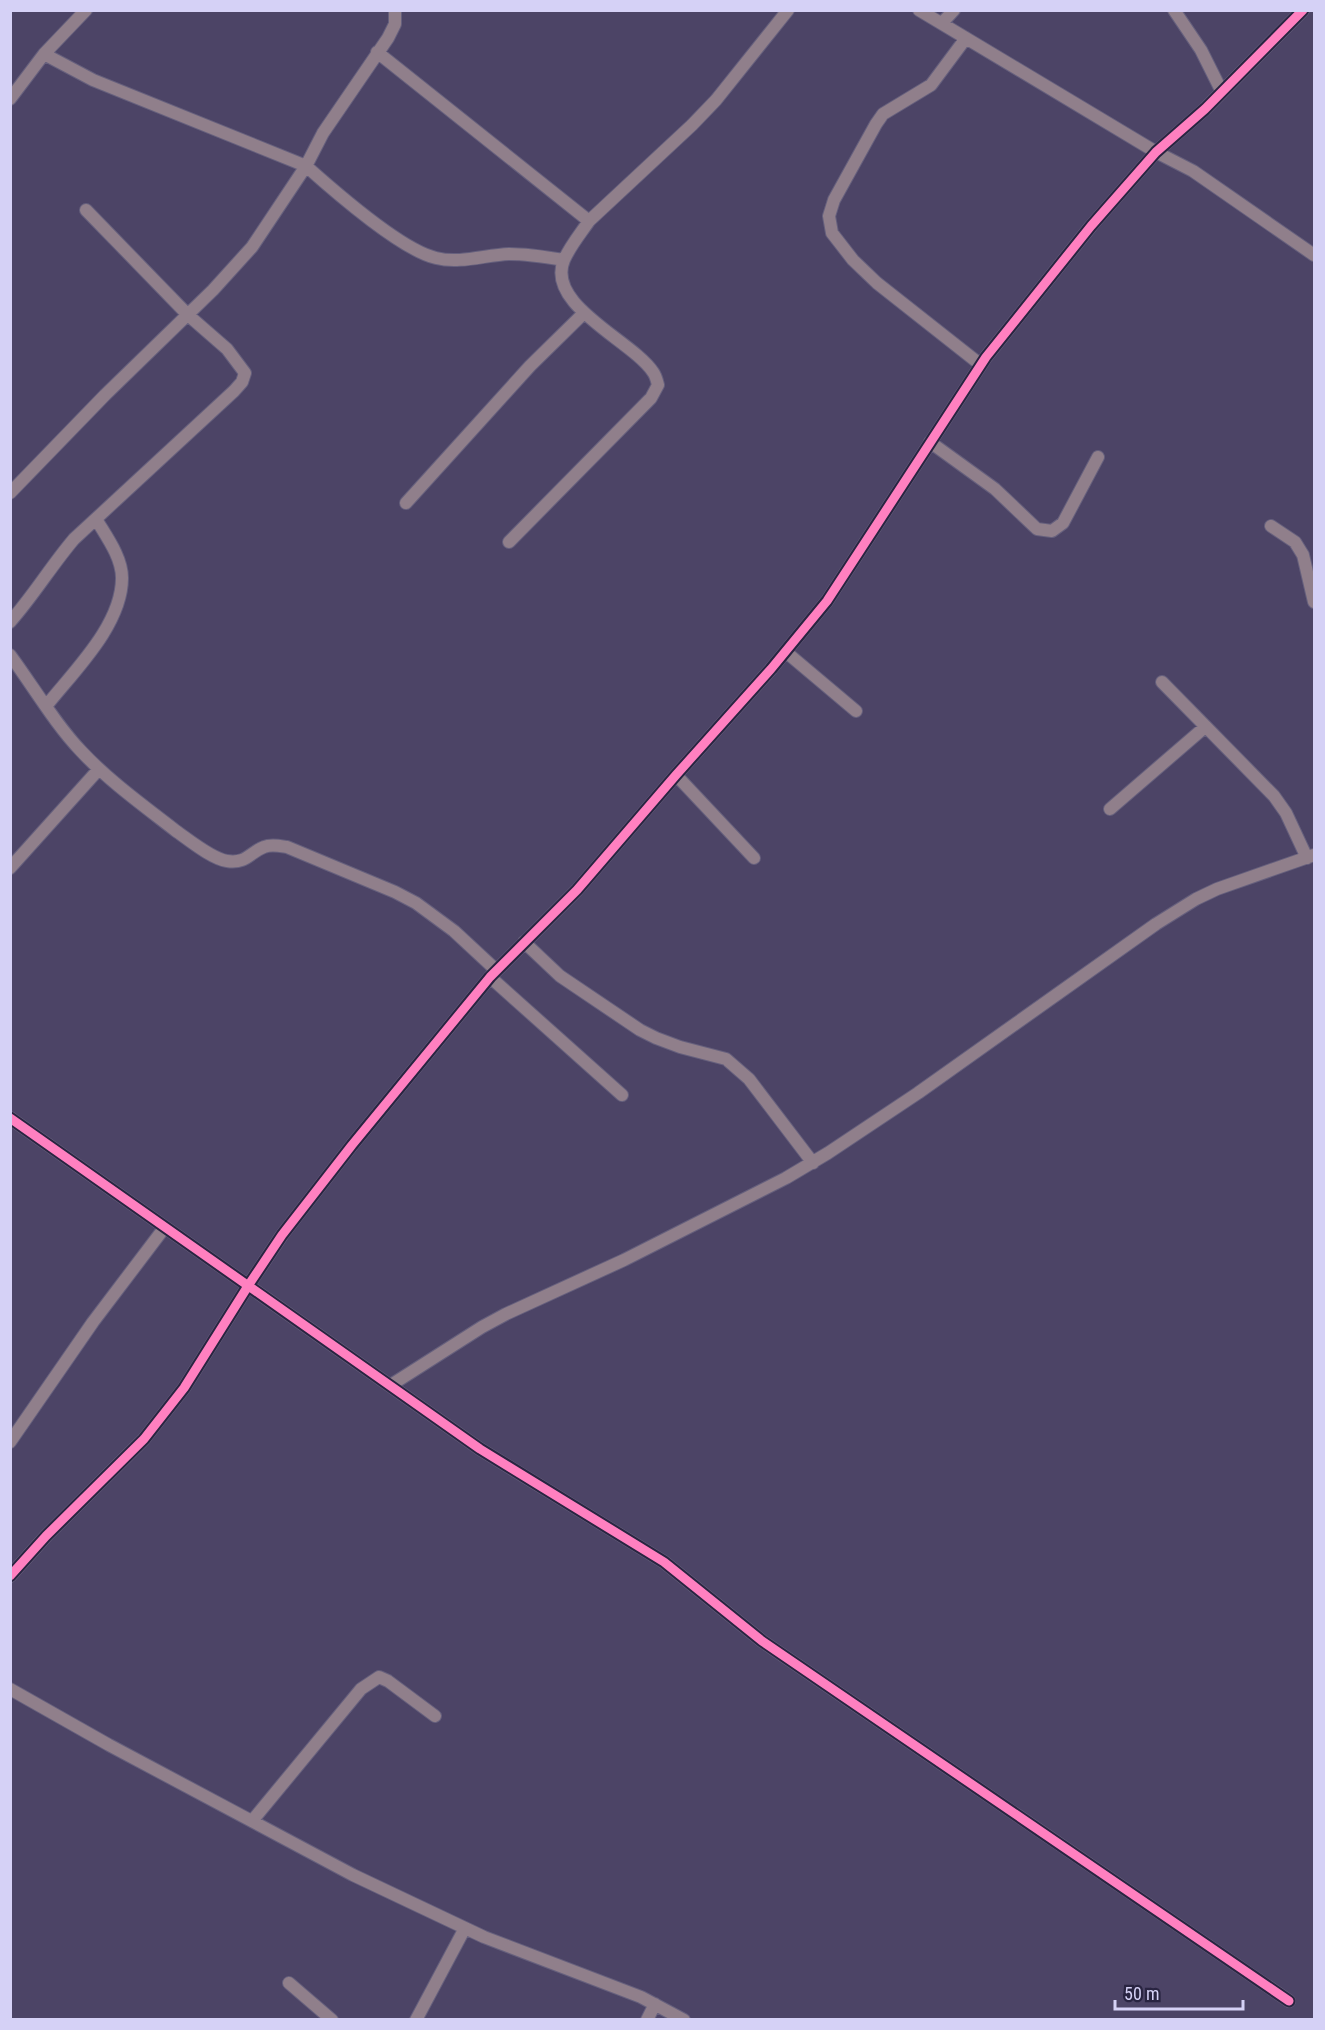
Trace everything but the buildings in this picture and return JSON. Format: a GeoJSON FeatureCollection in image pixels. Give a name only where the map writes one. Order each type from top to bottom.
{"type":"FeatureCollection","features":[{"type":"Feature","properties":{"kind":"street"},"geometry":{"type":"LineString","coordinates":[[10,99],[44,54],[86,10]]}},
{"type":"Feature","properties":{"kind":"street"},"geometry":{"type":"LineString","coordinates":[[10,493],[105,395],[188,315],[252,247],[395,24],[395,10]]}},
{"type":"Feature","properties":{"kind":"street"},"geometry":{"type":"LineString","coordinates":[[509,542],[651,398],[658,385],[654,373],[645,363],[584,313],[569,293],[561,277],[564,260],[589,221],[716,100],[788,10]]}},
{"type":"Feature","properties":{"kind":"street"},"geometry":{"type":"LineString","coordinates":[[919,10],[1156,152],[1192,171],[1314,255]]}},
{"type":"Feature","properties":{"kind":"street"},"geometry":{"type":"LineString","coordinates":[[942,23],[954,10]]}},
{"type":"Feature","properties":{"kind":"street"},"geometry":{"type":"LineString","coordinates":[[1174,10],[1201,50],[1222,92]]}},
{"type":"Feature","properties":{"kind":"street"},"geometry":{"type":"LineString","coordinates":[[10,1576],[46,1536],[144,1439],[184,1388],[282,1235],[493,974],[577,890],[786,652],[827,601],[981,365],[1091,226],[1156,152],[1222,92],[1298,12]]}},
{"type":"Feature","properties":{"kind":"street"},"geometry":{"type":"LineString","coordinates":[[966,38],[931,84],[883,114],[834,200],[829,216],[832,233],[853,260],[895,299],[981,365]]}},
{"type":"Feature","properties":{"kind":"street"},"geometry":{"type":"LineString","coordinates":[[377,52],[589,221]]}},
{"type":"Feature","properties":{"kind":"street"},"geometry":{"type":"LineString","coordinates":[[44,54],[93,80],[306,166],[334,191],[391,234],[414,249],[436,258],[458,260],[509,254],[564,260]]}},
{"type":"Feature","properties":{"kind":"street"},"geometry":{"type":"LineString","coordinates":[[10,622],[31,599],[57,558],[74,539],[242,382],[245,373],[240,363],[227,349],[188,315],[86,210]]}},
{"type":"Feature","properties":{"kind":"street"},"geometry":{"type":"LineString","coordinates":[[406,503],[530,366],[584,313]]}},
{"type":"Feature","properties":{"kind":"street"},"geometry":{"type":"LineString","coordinates":[[930,442],[995,489],[1037,530],[1052,531],[1063,523],[1098,457]]}},
{"type":"Feature","properties":{"kind":"street"},"geometry":{"type":"LineString","coordinates":[[47,705],[97,642],[116,608],[122,578],[119,562],[96,519]]}},
{"type":"Feature","properties":{"kind":"street"},"geometry":{"type":"LineString","coordinates":[[1271,526],[1295,542],[1303,555],[1314,602]]}},
{"type":"Feature","properties":{"kind":"street"},"geometry":{"type":"LineString","coordinates":[[786,652],[856,711]]}},
{"type":"Feature","properties":{"kind":"street"},"geometry":{"type":"LineString","coordinates":[[10,655],[64,731],[99,769],[149,811],[191,842],[225,861],[240,861],[254,855],[263,847],[272,845],[287,847],[394,891],[416,903],[454,931],[493,974],[622,1095]]}},
{"type":"Feature","properties":{"kind":"street"},"geometry":{"type":"LineString","coordinates":[[391,1385],[506,1314],[633,1256],[778,1183],[813,1162],[918,1093],[1156,924],[1196,899],[1311,856],[1274,796],[1162,681]]}},
{"type":"Feature","properties":{"kind":"street"},"geometry":{"type":"LineString","coordinates":[[1110,809],[1205,727]]}},
{"type":"Feature","properties":{"kind":"street"},"geometry":{"type":"LineString","coordinates":[[13,860],[99,769]]}},
{"type":"Feature","properties":{"kind":"street"},"geometry":{"type":"LineString","coordinates":[[676,775],[754,858]]}},
{"type":"Feature","properties":{"kind":"street"},"geometry":{"type":"LineString","coordinates":[[524,942],[560,976],[640,1030],[680,1047],[726,1059],[749,1079],[813,1162]]}},
{"type":"Feature","properties":{"kind":"street"},"geometry":{"type":"LineString","coordinates":[[10,1118],[480,1449],[664,1562],[762,1641],[1289,2001]]}},
{"type":"Feature","properties":{"kind":"street"},"geometry":{"type":"LineString","coordinates":[[10,1442],[93,1322],[165,1227]]}},
{"type":"Feature","properties":{"kind":"street"},"geometry":{"type":"LineString","coordinates":[[252,1821],[343,1710],[372,1680],[380,1677],[388,1681],[435,1716]]}},
{"type":"Feature","properties":{"kind":"street"},"geometry":{"type":"LineString","coordinates":[[10,1689],[101,1741],[344,1871],[465,1928],[655,2004],[684,2019]]}},
{"type":"Feature","properties":{"kind":"street"},"geometry":{"type":"LineString","coordinates":[[416,2019],[465,1928]]}},
{"type":"Feature","properties":{"kind":"street"},"geometry":{"type":"LineString","coordinates":[[289,1983],[332,2019]]}},
{"type":"Feature","properties":{"kind":"street"},"geometry":{"type":"LineString","coordinates":[[646,2019],[655,2004]]}},
{"type":"Feature","properties":{"kind":"cycle path"},"geometry":{"type":"LineString","coordinates":[[10,1576],[46,1536],[144,1439],[184,1388],[282,1235],[352,1145],[490,977],[577,890],[771,669],[827,601],[986,357],[1091,226],[1156,152],[1205,109],[1303,10]]}},
{"type":"Feature","properties":{"kind":"cycle path"},"geometry":{"type":"LineString","coordinates":[[10,1118],[480,1449],[664,1562],[762,1641],[1289,2001]]}}]}
